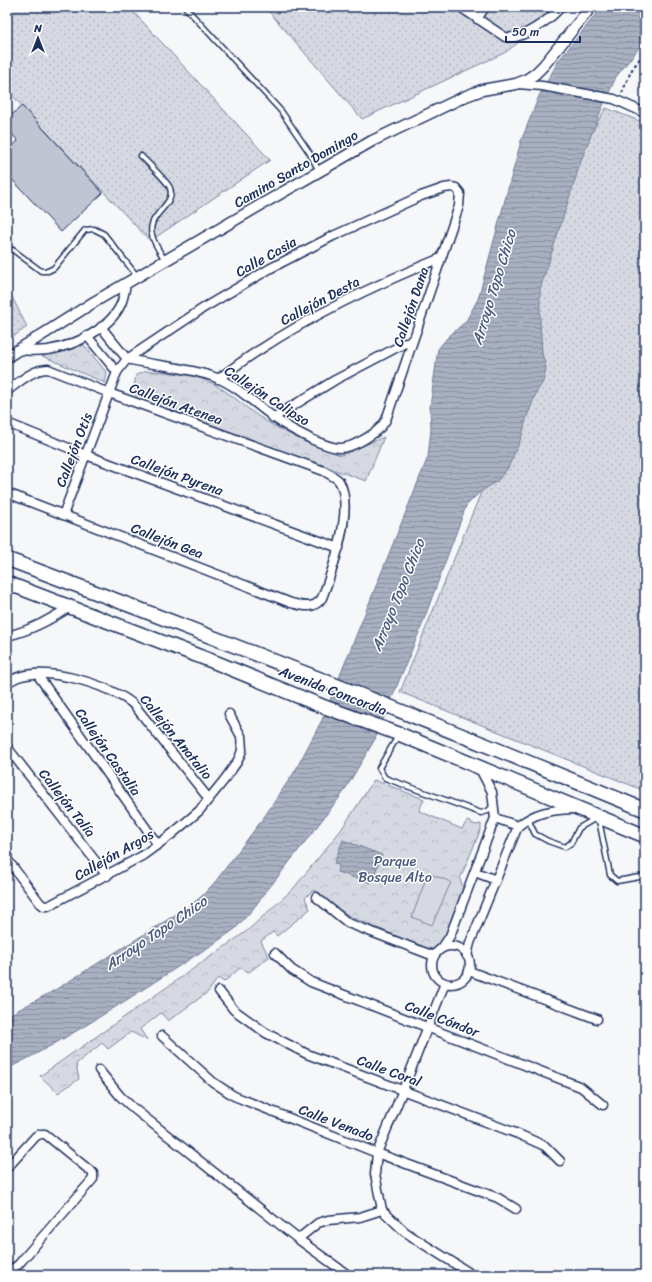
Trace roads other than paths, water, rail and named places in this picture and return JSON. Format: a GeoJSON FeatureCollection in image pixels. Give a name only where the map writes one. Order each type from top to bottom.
{"type":"FeatureCollection","features":[{"type":"Feature","properties":{"kind":"main road","name":"Avenida Concordia"},"geometry":{"type":"LineString","coordinates":[[7,559],[150,612],[332,685],[406,712],[645,810]]}},
{"type":"Feature","properties":{"kind":"main road","name":"Avenida Concordia"},"geometry":{"type":"LineString","coordinates":[[7,583],[210,660],[322,706],[399,734],[645,836]]}},
{"type":"Feature","properties":{"kind":"street"},"geometry":{"type":"LineString","coordinates":[[460,7],[505,37],[515,38],[538,27],[548,20],[560,7]]}},
{"type":"Feature","properties":{"kind":"street"},"geometry":{"type":"LineString","coordinates":[[477,19],[485,7]]}},
{"type":"Feature","properties":{"kind":"street","name":"Camino Santo Domingo"},"geometry":{"type":"LineString","coordinates":[[7,356],[137,276],[372,141],[466,96],[482,90],[516,84],[535,74],[591,7]]}},
{"type":"Feature","properties":{"kind":"street"},"geometry":{"type":"LineString","coordinates":[[516,84],[542,86],[616,100],[645,113]]}},
{"type":"Feature","properties":{"kind":"street","name":"Calle Casia"},"geometry":{"type":"LineString","coordinates":[[109,393],[117,372],[127,359],[205,307],[271,268],[333,236],[421,196],[451,187],[456,188],[460,193]]}},
{"type":"Feature","properties":{"kind":"street","name":"Callejón Dana"},"geometry":{"type":"LineString","coordinates":[[381,428],[390,410],[459,206],[460,193]]}},
{"type":"Feature","properties":{"kind":"street","name":"Callejón Desta"},"geometry":{"type":"LineString","coordinates":[[218,379],[261,349],[305,322],[381,283],[441,258]]}},
{"type":"Feature","properties":{"kind":"street"},"geometry":{"type":"LineString","coordinates":[[17,350],[49,350],[70,344],[88,336],[111,318],[121,304],[126,283]]}},
{"type":"Feature","properties":{"kind":"street"},"geometry":{"type":"LineString","coordinates":[[101,327],[127,359]]}},
{"type":"Feature","properties":{"kind":"street"},"geometry":{"type":"LineString","coordinates":[[88,336],[117,372]]}},
{"type":"Feature","properties":{"kind":"street"},"geometry":{"type":"LineString","coordinates":[[273,418],[336,380],[413,339]]}},
{"type":"Feature","properties":{"kind":"street","name":"Callejón Calipso"},"geometry":{"type":"LineString","coordinates":[[127,359],[190,370],[218,379],[242,394],[273,418],[292,429],[316,441],[340,448],[358,443],[381,428]]}},
{"type":"Feature","properties":{"kind":"street","name":"Callejón Atenea"},"geometry":{"type":"LineString","coordinates":[[7,391],[35,372],[42,369],[48,369],[109,393],[324,471],[339,481],[344,499],[343,528],[339,548]]}},
{"type":"Feature","properties":{"kind":"street","name":"Callejón Otis"},"geometry":{"type":"LineString","coordinates":[[63,515],[109,393]]}},
{"type":"Feature","properties":{"kind":"street","name":"Callejón Pyrena"},"geometry":{"type":"LineString","coordinates":[[7,424],[86,455],[339,548]]}},
{"type":"Feature","properties":{"kind":"street","name":"Callejón Gea"},"geometry":{"type":"LineString","coordinates":[[7,493],[302,606],[312,606],[318,604],[324,593],[339,548]]}},
{"type":"Feature","properties":{"kind":"street"},"geometry":{"type":"LineString","coordinates":[[7,636],[28,631],[70,607]]}},
{"type":"Feature","properties":{"kind":"street","name":"Callejón Anatalio"},"geometry":{"type":"LineString","coordinates":[[7,684],[17,677],[37,674],[60,675],[97,685],[126,697],[135,706],[209,799]]}},
{"type":"Feature","properties":{"kind":"street","name":"Callejón Castalia"},"geometry":{"type":"LineString","coordinates":[[37,674],[158,845]]}},
{"type":"Feature","properties":{"kind":"street","name":"Callejón Argos"},"geometry":{"type":"LineString","coordinates":[[7,859],[40,903],[44,906],[52,905],[142,856],[184,824],[209,799],[237,762],[242,750],[241,736],[229,714]]}},
{"type":"Feature","properties":{"kind":"street","name":"Callejón Talía"},"geometry":{"type":"LineString","coordinates":[[7,747],[107,876]]}},
{"type":"Feature","properties":{"kind":"street"},"geometry":{"type":"LineString","coordinates":[[442,948],[454,946],[459,948],[467,956],[469,961],[468,971],[465,977],[459,981],[445,983],[439,979],[432,969],[432,962],[434,956],[442,948],[450,936],[495,818],[492,792],[480,767]]}},
{"type":"Feature","properties":{"kind":"street"},"geometry":{"type":"LineString","coordinates":[[467,956],[470,943],[518,826],[528,819],[550,810],[579,808]]}},
{"type":"Feature","properties":{"kind":"street"},"geometry":{"type":"LineString","coordinates":[[495,818],[518,826]]}},
{"type":"Feature","properties":{"kind":"street"},"geometry":{"type":"LineString","coordinates":[[475,872],[496,880]]}},
{"type":"Feature","properties":{"kind":"street"},"geometry":{"type":"LineString","coordinates":[[316,897],[348,923],[434,956]]}},
{"type":"Feature","properties":{"kind":"street","name":"Calle Cóndor"},"geometry":{"type":"LineString","coordinates":[[275,953],[292,970],[311,982],[581,1087],[603,1105]]}},
{"type":"Feature","properties":{"kind":"street"},"geometry":{"type":"LineString","coordinates":[[468,971],[597,1019]]}},
{"type":"Feature","properties":{"kind":"street"},"geometry":{"type":"LineString","coordinates":[[445,983],[377,1153],[375,1174],[382,1210],[404,1231],[468,1272]]}},
{"type":"Feature","properties":{"kind":"street","name":"Calle Coral"},"geometry":{"type":"LineString","coordinates":[[220,991],[234,1010],[266,1033],[307,1054],[518,1134],[545,1146],[560,1161]]}},
{"type":"Feature","properties":{"kind":"street","name":"Calle Venado"},"geometry":{"type":"LineString","coordinates":[[162,1036],[213,1082],[234,1096],[377,1153],[498,1198],[516,1209]]}},
{"type":"Feature","properties":{"kind":"street"},"geometry":{"type":"LineString","coordinates":[[99,1070],[120,1096],[133,1108],[298,1239],[348,1275]]}},
{"type":"Feature","properties":{"kind":"street"},"geometry":{"type":"LineString","coordinates":[[7,1168],[36,1136],[45,1134],[93,1173],[94,1176],[18,1265],[7,1272]]}},
{"type":"Feature","properties":{"kind":"street"},"geometry":{"type":"LineString","coordinates":[[298,1239],[318,1223],[328,1220],[360,1217],[382,1210]]}},
{"type":"Feature","properties":{"kind":"lane"},"geometry":{"type":"LineString","coordinates":[[185,7],[281,111],[309,152],[319,171]]}},
{"type":"Feature","properties":{"kind":"lane"},"geometry":{"type":"LineString","coordinates":[[141,156],[170,187],[171,194],[167,204],[151,224],[151,234],[165,260]]}},
{"type":"Feature","properties":{"kind":"lane"},"geometry":{"type":"LineString","coordinates":[[13,250],[41,271],[48,271],[54,268],[84,230],[94,229],[104,234],[137,276]]}},
{"type":"Feature","properties":{"kind":"lane"},"geometry":{"type":"LineString","coordinates":[[399,734],[379,768],[385,778],[481,813],[488,811],[494,804]]}},
{"type":"Feature","properties":{"kind":"lane"},"geometry":{"type":"LineString","coordinates":[[528,819],[535,834],[548,841],[565,847],[571,843],[579,828],[598,816],[610,875],[617,880],[645,876]]}},
{"type":"Feature","properties":{"kind":"water","name":"Arroyo Topo Chico"},"geometry":{"type":"Polygon","coordinates":[[[602,7],[645,7],[645,40],[616,77],[602,108],[582,158],[540,289],[542,353],[546,368],[543,382],[537,391],[526,419],[522,436],[508,468],[497,481],[479,493],[466,506],[420,630],[375,739],[343,793],[252,910],[235,929],[87,1025],[7,1069],[7,1016],[55,990],[191,905],[203,895],[215,882],[262,820],[295,771],[322,720],[428,457],[431,429],[430,407],[438,349],[447,338],[466,321],[478,299],[521,141],[539,96],[559,60],[602,7]]]}},
{"type":"Feature","properties":{"kind":"water"},"geometry":{"type":"Polygon","coordinates":[[[343,840],[382,855],[371,883],[337,872],[339,865],[334,863],[343,840]]]}},
{"type":"Feature","properties":{"kind":"park label","name":"Parque Bosque Alto"},"geometry":{"type":"Point","coordinates":[395,870]}}]}
